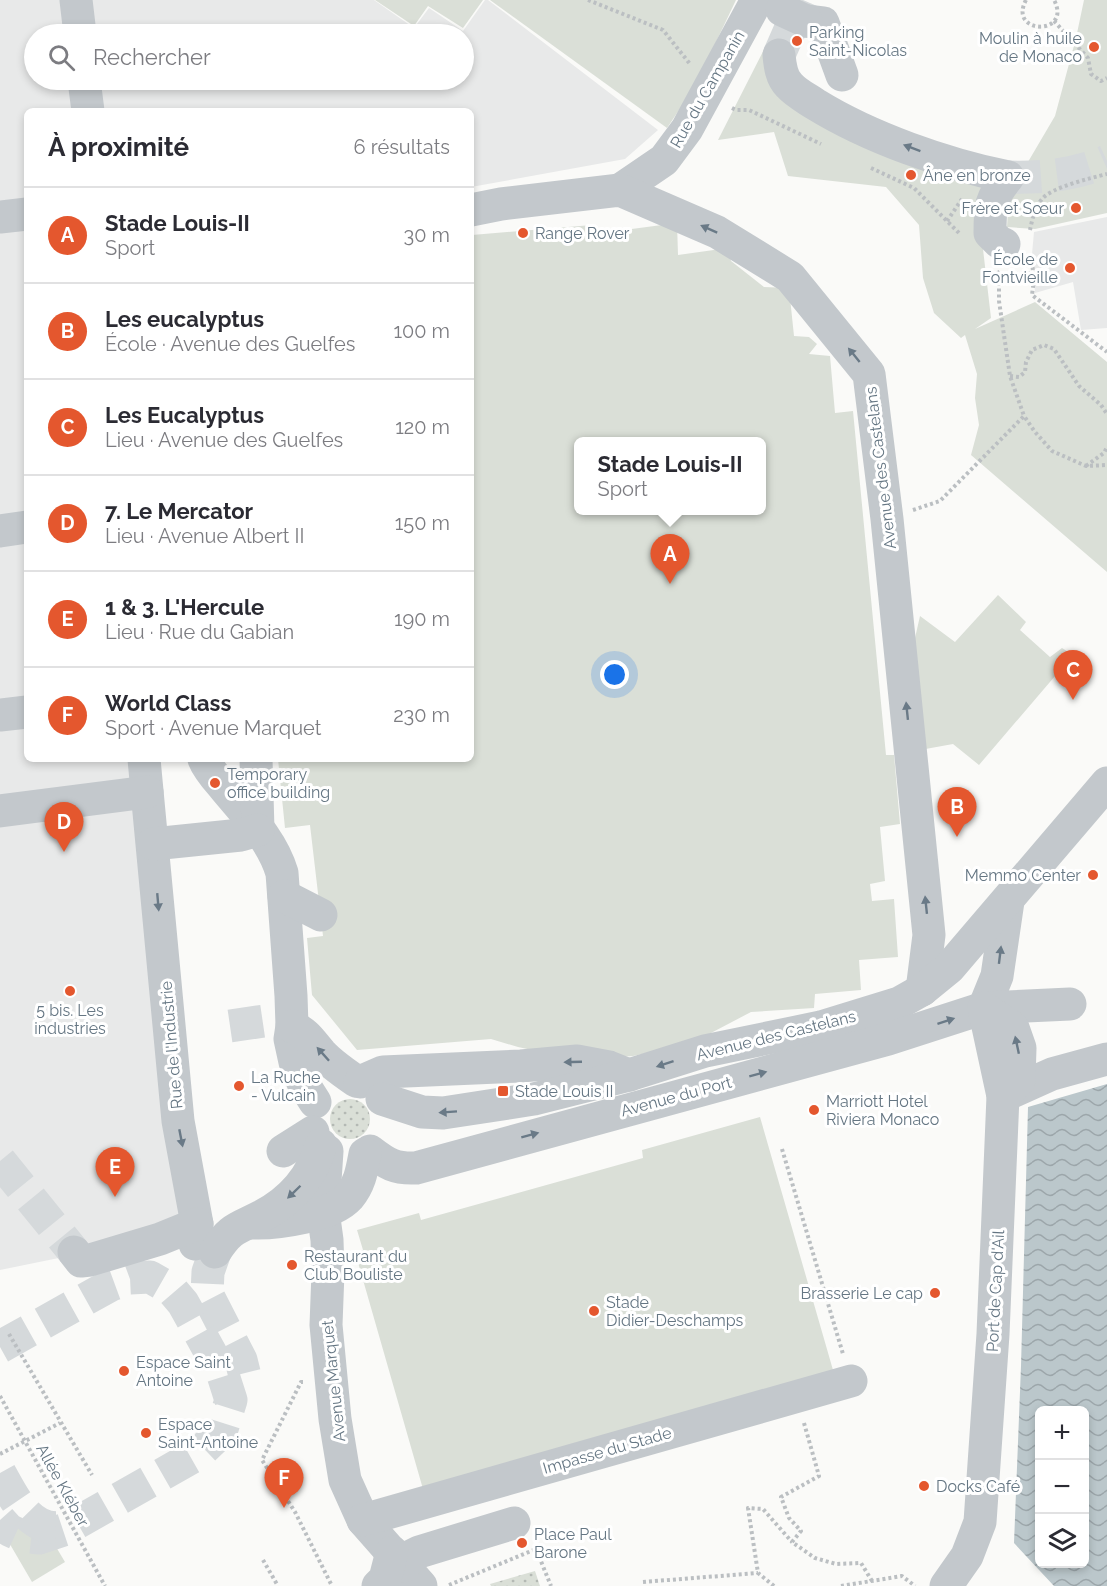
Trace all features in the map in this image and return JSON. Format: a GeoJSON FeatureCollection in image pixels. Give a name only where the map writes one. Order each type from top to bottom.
{"type":"FeatureCollection","features":[{"type":"Feature","properties":{"kind":"street"},"geometry":{"type":"LineString","coordinates":[[76,0],[79,24]]}},
{"type":"Feature","properties":{"kind":"street"},"geometry":{"type":"LineString","coordinates":[[776,8],[823,24],[842,75]]}},
{"type":"Feature","properties":{"kind":"street","name":"Rue du Campanin"},"geometry":{"type":"LineString","coordinates":[[620,190],[664,160],[687,129],[714,82],[776,8]]}},
{"type":"Feature","properties":{"kind":"street"},"geometry":{"type":"LineString","coordinates":[[779,55],[781,71],[787,84],[825,110],[853,124],[940,159],[976,171],[1008,177],[993,198],[990,233],[1009,254]]}},
{"type":"Feature","properties":{"kind":"street"},"geometry":{"type":"LineString","coordinates":[[85,90],[88,108]]}},
{"type":"Feature","properties":{"kind":"street"},"geometry":{"type":"LineString","coordinates":[[474,209],[620,190]]}},
{"type":"Feature","properties":{"kind":"street","name":"Avenue des Castelans"},"geometry":{"type":"LineString","coordinates":[[620,190],[717,232],[790,277],[869,374],[887,519],[929,935],[922,990]]}},
{"type":"Feature","properties":{"kind":"street"},"geometry":{"type":"LineString","coordinates":[[10,231],[24,217]]}},
{"type":"Feature","properties":{"kind":"street"},"geometry":{"type":"LineString","coordinates":[[0,531],[24,527]]}},
{"type":"Feature","properties":{"kind":"street"},"geometry":{"type":"LineString","coordinates":[[0,715],[24,712]]}},
{"type":"Feature","properties":{"kind":"street","name":"Rue de l'Industrie"},"geometry":{"type":"LineString","coordinates":[[144,762],[178,1121],[211,1238]]}},
{"type":"Feature","properties":{"kind":"street"},"geometry":{"type":"LineString","coordinates":[[206,762],[214,776],[277,857],[282,873],[285,1019],[292,1054],[319,1133],[346,1157],[368,1153],[379,1144],[388,1122],[387,1110],[366,1087],[343,1081],[332,1085],[322,1092],[319,1133],[317,1161],[309,1175],[293,1194],[265,1214],[211,1238]]}},
{"type":"Feature","properties":{"kind":"street"},"geometry":{"type":"LineString","coordinates":[[256,762],[258,830]]}},
{"type":"Feature","properties":{"kind":"street","name":"Avenue des Castelans"},"geometry":{"type":"LineString","coordinates":[[285,1019],[308,1035],[321,1053],[337,1068],[366,1087],[422,1112],[443,1113],[534,1099],[629,1075],[705,1051],[821,1027],[899,1003],[922,990],[949,968],[1107,783]]}},
{"type":"Feature","properties":{"kind":"street"},"geometry":{"type":"LineString","coordinates":[[0,812],[147,792]]}},
{"type":"Feature","properties":{"kind":"street"},"geometry":{"type":"LineString","coordinates":[[153,844],[241,835],[258,830]]}},
{"type":"Feature","properties":{"kind":"street"},"geometry":{"type":"LineString","coordinates":[[284,896],[321,915]]}},
{"type":"Feature","properties":{"kind":"street"},"geometry":{"type":"LineString","coordinates":[[1003,1096],[1018,1080],[1020,1048],[1013,1028],[984,1008],[997,976],[1008,899]]}},
{"type":"Feature","properties":{"kind":"street","name":"Avenue du Port"},"geometry":{"type":"LineString","coordinates":[[368,1153],[400,1168],[416,1168],[888,1040],[984,1008],[1070,1004]]}},
{"type":"Feature","properties":{"kind":"street"},"geometry":{"type":"LineString","coordinates":[[1003,1096],[1052,1074],[1107,1059]]}},
{"type":"Feature","properties":{"kind":"street"},"geometry":{"type":"LineString","coordinates":[[366,1087],[383,1072],[521,1066],[577,1061],[609,1067],[629,1075]]}},
{"type":"Feature","properties":{"kind":"street"},"geometry":{"type":"LineString","coordinates":[[1003,1096],[1011,1101],[1022,1101],[1057,1088],[1107,1075]]}},
{"type":"Feature","properties":{"kind":"street","name":"Port de Cap d'Ail"},"geometry":{"type":"LineString","coordinates":[[946,1586],[967,1556],[980,1522],[993,1334],[1003,1096]]}},
{"type":"Feature","properties":{"kind":"street"},"geometry":{"type":"LineString","coordinates":[[283,1151],[319,1133]]}},
{"type":"Feature","properties":{"kind":"street","name":"Avenue Marquet"},"geometry":{"type":"LineString","coordinates":[[319,1133],[327,1240],[326,1325],[335,1419],[345,1480],[363,1520],[406,1568]]}},
{"type":"Feature","properties":{"kind":"street"},"geometry":{"type":"LineString","coordinates":[[74,1252],[81,1261],[90,1260],[160,1239],[211,1238],[271,1224],[295,1221],[342,1204],[349,1197],[361,1176],[368,1153]]}},
{"type":"Feature","properties":{"kind":"street","name":"Impasse du Stade"},"geometry":{"type":"LineString","coordinates":[[363,1520],[850,1381]]}},
{"type":"Feature","properties":{"kind":"street"},"geometry":{"type":"LineString","coordinates":[[378,1586],[385,1579],[406,1568],[411,1556],[419,1552],[514,1523]]}},
{"type":"Feature","properties":{"kind":"path"},"geometry":{"type":"LineString","coordinates":[[588,0],[663,30],[697,70]]}},
{"type":"Feature","properties":{"kind":"path"},"geometry":{"type":"LineString","coordinates":[[1026,0],[1023,6],[1024,17],[1032,26],[1044,27],[1054,21],[1058,11],[1054,0]]}},
{"type":"Feature","properties":{"kind":"path"},"geometry":{"type":"LineString","coordinates":[[1054,21],[1088,58],[1091,74],[1101,81],[1107,78]]}},
{"type":"Feature","properties":{"kind":"path"},"geometry":{"type":"LineString","coordinates":[[728,106],[736,110],[749,110],[831,149]]}},
{"type":"Feature","properties":{"kind":"path"},"geometry":{"type":"LineString","coordinates":[[862,164],[914,188],[967,240]]}},
{"type":"Feature","properties":{"kind":"path"},"geometry":{"type":"LineString","coordinates":[[1107,174],[1075,183],[1052,192],[1042,199],[999,275],[999,301],[1010,376],[1024,416],[1052,451],[1086,466],[1107,465]]}},
{"type":"Feature","properties":{"kind":"path"},"geometry":{"type":"LineString","coordinates":[[947,221],[965,194]]}},
{"type":"Feature","properties":{"kind":"path"},"geometry":{"type":"LineString","coordinates":[[1009,254],[1032,273],[1034,279],[1032,295],[1107,352]]}},
{"type":"Feature","properties":{"kind":"path"},"geometry":{"type":"LineString","coordinates":[[1010,376],[1018,377],[1025,372],[1026,362],[1032,350],[1044,345],[1054,349],[1079,386],[1101,405],[1107,414]]}},
{"type":"Feature","properties":{"kind":"path"},"geometry":{"type":"LineString","coordinates":[[887,519],[940,501],[1024,416]]}},
{"type":"Feature","properties":{"kind":"path"},"geometry":{"type":"LineString","coordinates":[[1086,466],[1104,453],[1107,447]]}},
{"type":"Feature","properties":{"kind":"path"},"geometry":{"type":"LineString","coordinates":[[782,1149],[850,1381]]}},
{"type":"Feature","properties":{"kind":"path"},"geometry":{"type":"LineString","coordinates":[[9,1334],[92,1475]]}},
{"type":"Feature","properties":{"kind":"path"},"geometry":{"type":"LineString","coordinates":[[301,1382],[262,1460],[295,1512],[333,1586]]}},
{"type":"Feature","properties":{"kind":"path","name":"Allée Kléber"},"geometry":{"type":"LineString","coordinates":[[0,1396],[105,1586]]}},
{"type":"Feature","properties":{"kind":"path"},"geometry":{"type":"LineString","coordinates":[[792,1542],[801,1532],[789,1518],[781,1497],[819,1476],[797,1396]]}},
{"type":"Feature","properties":{"kind":"path"},"geometry":{"type":"LineString","coordinates":[[0,1454],[60,1423]]}},
{"type":"Feature","properties":{"kind":"path"},"geometry":{"type":"LineString","coordinates":[[774,1586],[758,1573],[748,1508],[763,1509],[792,1542],[815,1558],[836,1564],[861,1563],[872,1581]]}},
{"type":"Feature","properties":{"kind":"path"},"geometry":{"type":"LineString","coordinates":[[446,1586],[536,1549],[550,1586]]}},
{"type":"Feature","properties":{"kind":"path"},"geometry":{"type":"LineString","coordinates":[[263,1560],[278,1586]]}},
{"type":"Feature","properties":{"kind":"path"},"geometry":{"type":"LineString","coordinates":[[643,1582],[758,1573]]}},
{"type":"Feature","properties":{"kind":"path"},"geometry":{"type":"LineString","coordinates":[[841,1586],[902,1576],[915,1586]]}},
{"type":"Feature","properties":{"kind":"path"},"geometry":{"type":"LineString","coordinates":[[465,1578],[467,1586]]}},
{"type":"Feature","properties":{"kind":"shaded area"},"geometry":{"type":"Polygon","coordinates":[[[0,0],[374,0],[408,24],[24,24],[24,90],[474,90],[474,24],[468,24],[485,0],[488,0],[658,130],[625,159],[474,186],[474,108],[24,108],[24,762],[135,762],[191,1231],[0,1270],[0,0]]]}},
{"type":"Feature","properties":{"kind":"shaded area"},"geometry":{"type":"Polygon","coordinates":[[[375,0],[483,0],[466,24],[457,24],[428,6],[415,24],[411,24],[375,0]]]}},
{"type":"Feature","properties":{"kind":"shaded area"},"geometry":{"type":"Polygon","coordinates":[[[490,0],[736,0],[695,86],[667,128],[490,0]]]}},
{"type":"Feature","properties":{"kind":"shaded area"},"geometry":{"type":"Polygon","coordinates":[[[1084,0],[1107,0],[1107,213],[1035,229],[1007,227],[1011,164],[1025,167],[1055,116],[1084,0]]]}},
{"type":"Feature","properties":{"kind":"shaded area"},"geometry":{"type":"Polygon","coordinates":[[[429,8],[453,24],[417,24],[429,8]]]}},
{"type":"Feature","properties":{"kind":"shaded area"},"geometry":{"type":"Polygon","coordinates":[[[776,26],[787,32],[769,78],[988,188],[978,206],[991,318],[975,329],[1035,302],[1107,362],[1107,572],[971,455],[979,425],[975,398],[977,374],[965,335],[961,338],[934,313],[923,278],[919,225],[886,187],[788,176],[774,132],[718,140],[776,26]]]}},
{"type":"Feature","properties":{"kind":"shaded area","name":"École de Fontvieille"},"geometry":{"type":"Polygon","coordinates":[[[1107,217],[1107,328],[1081,330],[1073,282],[1035,293],[1032,254],[1034,232],[1107,217]]]}},
{"type":"Feature","properties":{"kind":"shaded area"},"geometry":{"type":"Polygon","coordinates":[[[677,223],[678,255],[728,248],[731,261],[764,287],[789,288],[794,336],[809,337],[817,344],[809,354],[830,356],[835,413],[853,411],[886,755],[894,755],[900,824],[880,827],[885,881],[870,884],[872,901],[894,899],[898,957],[859,960],[861,990],[815,994],[814,1008],[751,1012],[690,1044],[633,1056],[607,1058],[555,1055],[491,1039],[357,1050],[312,995],[307,938],[323,936],[310,825],[285,828],[278,762],[474,762],[474,235],[592,225],[594,234],[677,223]]]}},
{"type":"Feature","properties":{"kind":"shaded area"},"geometry":{"type":"Polygon","coordinates":[[[998,595],[1026,622],[1020,630],[1050,657],[1062,648],[1073,655],[979,765],[953,744],[920,750],[910,660],[920,616],[955,642],[998,595]]]}},
{"type":"Feature","properties":{"kind":"shaded area"},"geometry":{"type":"Polygon","coordinates":[[[350,1099],[364,1105],[370,1119],[364,1133],[350,1139],[336,1133],[330,1119],[336,1105],[350,1099]]]}},
{"type":"Feature","properties":{"kind":"shaded area","name":"Stade Didier-Deschamps"},"geometry":{"type":"Polygon","coordinates":[[[760,1117],[833,1370],[425,1496],[355,1252],[363,1250],[357,1230],[419,1213],[421,1220],[643,1158],[642,1150],[760,1117]]]}},
{"type":"Feature","properties":{"kind":"shaded area"},"geometry":{"type":"Polygon","coordinates":[[[37,1515],[65,1562],[32,1582],[4,1534],[37,1515]]]}},
{"type":"Feature","properties":{"kind":"shaded area"},"geometry":{"type":"Polygon","coordinates":[[[535,1571],[540,1586],[491,1586],[490,1584],[535,1571]]]}},
{"type":"Feature","properties":{"kind":"water"},"geometry":{"type":"Polygon","coordinates":[[[1107,1084],[1107,1586],[1054,1586],[1037,1568],[1089,1568],[1089,1406],[1035,1406],[1035,1566],[1014,1543],[1028,1107],[1107,1084]]]}},
{"type":"Feature","properties":{"kind":"tunnel"},"geometry":{"type":"LineString","coordinates":[[779,55],[803,0]]}},
{"type":"Feature","properties":{"kind":"tunnel"},"geometry":{"type":"LineString","coordinates":[[1008,177],[1058,175],[1083,170],[1107,161]]}},
{"type":"Feature","properties":{"kind":"tunnel"},"geometry":{"type":"LineString","coordinates":[[230,1026],[271,1020]]}},
{"type":"Feature","properties":{"kind":"tunnel"},"geometry":{"type":"LineString","coordinates":[[0,1161],[74,1252]]}},
{"type":"Feature","properties":{"kind":"tunnel"},"geometry":{"type":"LineString","coordinates":[[215,1252],[208,1272],[207,1294],[241,1360],[247,1384]]}},
{"type":"Feature","properties":{"kind":"tunnel"},"geometry":{"type":"LineString","coordinates":[[0,1347],[111,1285],[130,1278],[150,1277],[171,1289],[183,1303],[223,1375],[231,1400],[221,1432],[198,1454],[66,1529],[39,1538],[22,1536],[9,1530],[0,1520]]}},
{"type":"Feature","properties":{"kind":"tunnel"},"geometry":{"type":"LineString","coordinates":[[0,1473],[17,1503],[32,1519],[42,1525],[64,1527]]}},
{"type":"Feature","properties":{"kind":"place","name":"Parking Saint-Nicolas"},"geometry":{"type":"Point","coordinates":[797,41]}},
{"type":"Feature","properties":{"kind":"place","name":"Moulin à huile de Monaco"},"geometry":{"type":"Point","coordinates":[1094,47]}},
{"type":"Feature","properties":{"kind":"place","name":"Âne en bronze"},"geometry":{"type":"Point","coordinates":[911,175]}},
{"type":"Feature","properties":{"kind":"place","name":"Frère et Sœur"},"geometry":{"type":"Point","coordinates":[1076,208]}},
{"type":"Feature","properties":{"kind":"place","name":"Range Rover"},"geometry":{"type":"Point","coordinates":[523,233]}},
{"type":"Feature","properties":{"kind":"place","name":"École de Fontvieille"},"geometry":{"type":"Point","coordinates":[1070,268]}},
{"type":"Feature","properties":{"kind":"place","name":"Stade Louis-II"},"geometry":{"type":"Point","coordinates":[670,584]}},
{"type":"Feature","properties":{"kind":"place","name":"Les Eucalyptus"},"geometry":{"type":"Point","coordinates":[1073,700]}},
{"type":"Feature","properties":{"kind":"place","name":"Temporary office building"},"geometry":{"type":"Point","coordinates":[215,783]}},
{"type":"Feature","properties":{"kind":"place","name":"Les eucalyptus"},"geometry":{"type":"Point","coordinates":[957,837]}},
{"type":"Feature","properties":{"kind":"place","name":"7. Le Mercator"},"geometry":{"type":"Point","coordinates":[64,852]}},
{"type":"Feature","properties":{"kind":"place","name":"Memmo Center"},"geometry":{"type":"Point","coordinates":[1093,875]}},
{"type":"Feature","properties":{"kind":"place","name":"5 bis. Les industries"},"geometry":{"type":"Point","coordinates":[70,991]}},
{"type":"Feature","properties":{"kind":"place","name":"La Ruche - Vulcain"},"geometry":{"type":"Point","coordinates":[239,1086]}},
{"type":"Feature","properties":{"kind":"place","name":"Stade Louis II"},"geometry":{"type":"Point","coordinates":[503,1091]}},
{"type":"Feature","properties":{"kind":"place","name":"Marriott Hotel Riviera Monaco"},"geometry":{"type":"Point","coordinates":[814,1110]}},
{"type":"Feature","properties":{"kind":"place","name":"1 & 3. L'Hercule"},"geometry":{"type":"Point","coordinates":[115,1197]}},
{"type":"Feature","properties":{"kind":"place","name":"Restaurant du Club Bouliste"},"geometry":{"type":"Point","coordinates":[292,1265]}},
{"type":"Feature","properties":{"kind":"place","name":"Brasserie Le cap"},"geometry":{"type":"Point","coordinates":[935,1293]}},
{"type":"Feature","properties":{"kind":"place","name":"Stade Didier-Deschamps"},"geometry":{"type":"Point","coordinates":[594,1311]}},
{"type":"Feature","properties":{"kind":"place","name":"Espace Saint Antoine"},"geometry":{"type":"Point","coordinates":[124,1371]}},
{"type":"Feature","properties":{"kind":"place","name":"Espace Saint-Antoine"},"geometry":{"type":"Point","coordinates":[146,1433]}},
{"type":"Feature","properties":{"kind":"place","name":"Docks Café"},"geometry":{"type":"Point","coordinates":[924,1486]}},
{"type":"Feature","properties":{"kind":"place","name":"World Class"},"geometry":{"type":"Point","coordinates":[284,1508]}},
{"type":"Feature","properties":{"kind":"place","name":"Place Paul Barone"},"geometry":{"type":"Point","coordinates":[522,1543]}}]}
